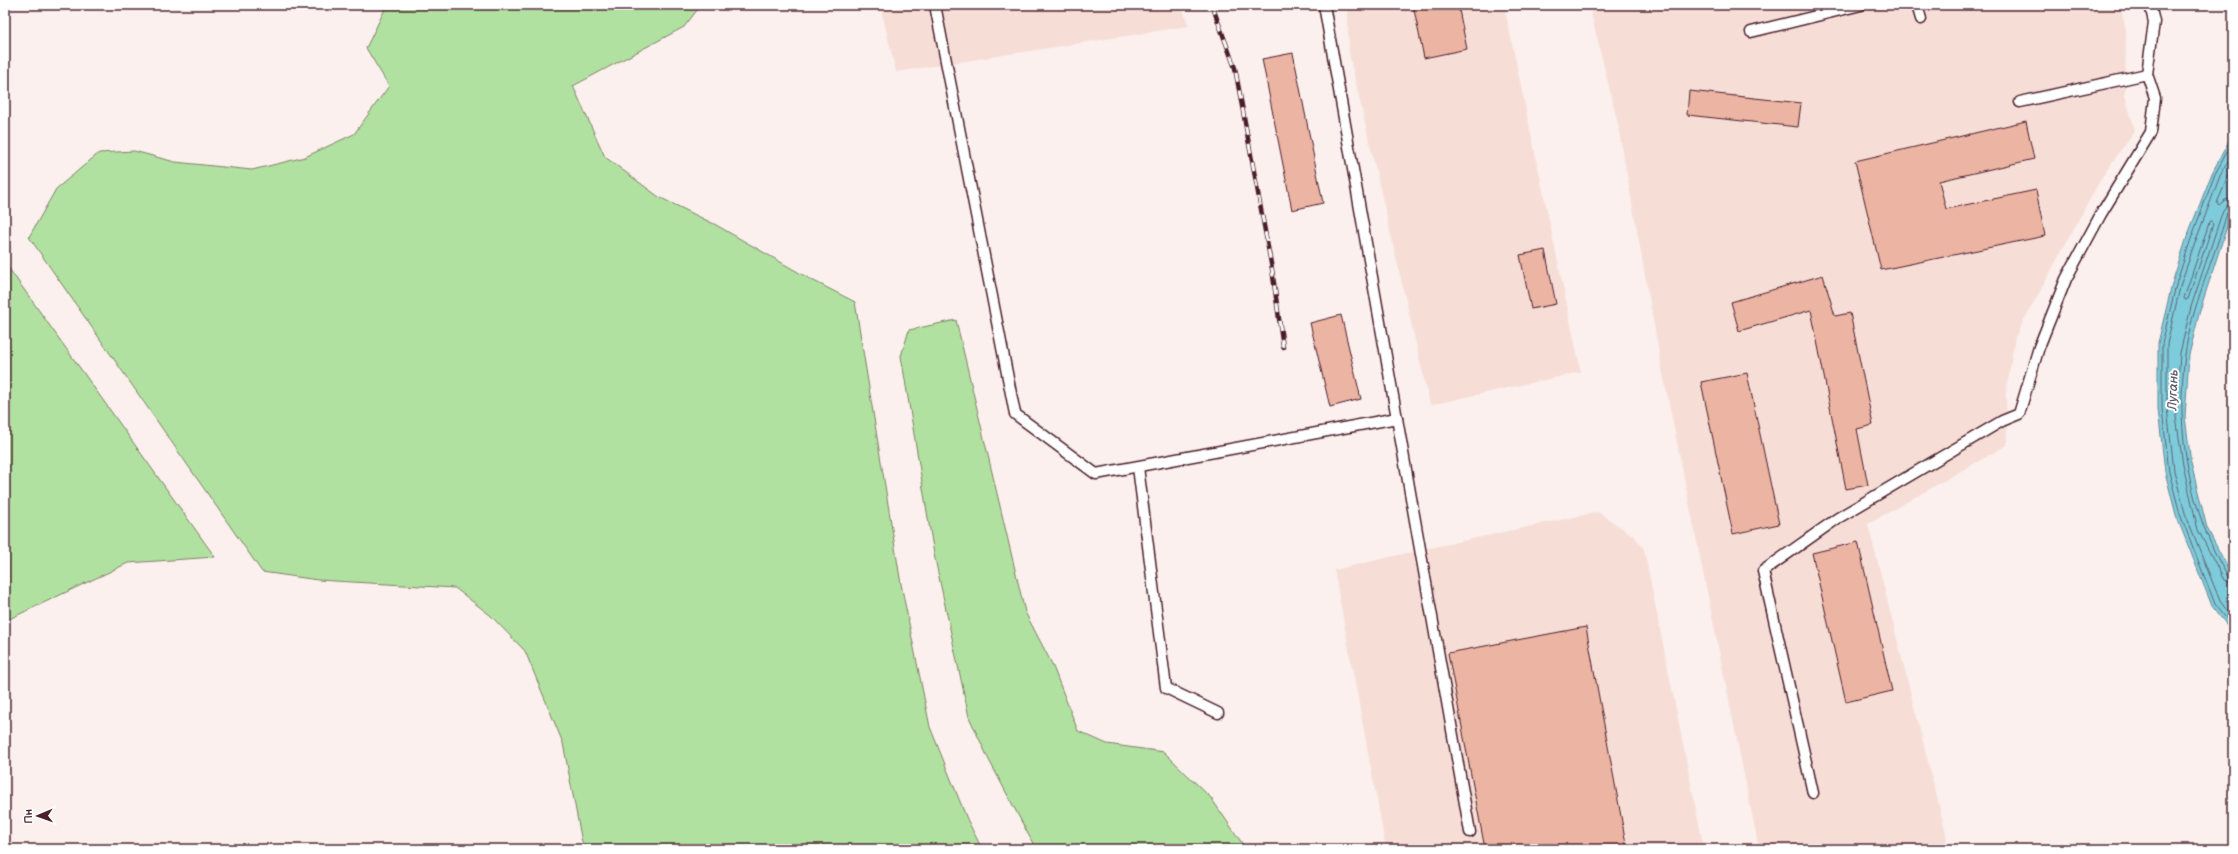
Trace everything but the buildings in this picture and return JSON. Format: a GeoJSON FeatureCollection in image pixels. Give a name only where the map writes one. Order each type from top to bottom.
{"type":"FeatureCollection","features":[{"type":"Feature","properties":{"kind":"lane"},"geometry":{"type":"LineString","coordinates":[[935,5],[1015,414],[1096,474],[1397,418]]}},
{"type":"Feature","properties":{"kind":"lane"},"geometry":{"type":"LineString","coordinates":[[1324,5],[1470,832]]}},
{"type":"Feature","properties":{"kind":"lane"},"geometry":{"type":"LineString","coordinates":[[1751,32],[1861,5]]}},
{"type":"Feature","properties":{"kind":"lane"},"geometry":{"type":"LineString","coordinates":[[1917,5],[1921,19]]}},
{"type":"Feature","properties":{"kind":"lane"},"geometry":{"type":"LineString","coordinates":[[1813,793],[1763,571],[1838,518],[2002,421],[2019,414],[2039,347],[2066,279],[2101,214],[2150,132],[2155,98],[2146,74],[2154,22],[2150,5]]}},
{"type":"Feature","properties":{"kind":"lane"},"geometry":{"type":"LineString","coordinates":[[2020,102],[2146,74]]}},
{"type":"Feature","properties":{"kind":"lane"},"geometry":{"type":"LineString","coordinates":[[1138,467],[1166,688],[1218,713]]}},
{"type":"Feature","properties":{"kind":"shaded area"},"geometry":{"type":"Polygon","coordinates":[[[880,5],[1181,5],[1189,26],[896,72],[880,5]]]}},
{"type":"Feature","properties":{"kind":"shaded area"},"geometry":{"type":"Polygon","coordinates":[[[1347,5],[1504,5],[1581,372],[1430,405],[1349,54],[1347,5]]]}},
{"type":"Feature","properties":{"kind":"shaded area"},"geometry":{"type":"Polygon","coordinates":[[[1589,5],[2120,5],[2126,30],[2125,95],[2135,130],[2102,177],[2015,337],[2006,393],[2007,445],[1868,524],[1946,833],[1947,849],[1759,849],[1661,364],[1617,120],[1589,5]]]}},
{"type":"Feature","properties":{"kind":"shaded area"},"geometry":{"type":"Polygon","coordinates":[[[1598,512],[1634,536],[1644,549],[1704,849],[1386,849],[1334,570],[1598,512]]]}},
{"type":"Feature","properties":{"kind":"green space"},"geometry":{"type":"Polygon","coordinates":[[[387,5],[701,5],[684,27],[573,86],[605,157],[659,197],[716,225],[810,279],[855,302],[901,584],[930,727],[967,819],[982,849],[588,849],[582,842],[563,743],[525,651],[490,615],[455,588],[318,580],[262,572],[29,237],[56,189],[99,153],[134,151],[175,162],[252,170],[305,157],[354,134],[389,86],[366,48],[387,5]]]}},
{"type":"Feature","properties":{"kind":"green space"},"geometry":{"type":"Polygon","coordinates":[[[5,263],[215,557],[128,563],[5,621],[5,263]]]}},
{"type":"Feature","properties":{"kind":"green space"},"geometry":{"type":"Polygon","coordinates":[[[956,320],[1025,612],[1052,664],[1078,731],[1107,744],[1164,752],[1211,798],[1246,849],[1036,849],[989,760],[969,717],[934,554],[901,356],[909,330],[956,320]]]}},
{"type":"Feature","properties":{"kind":"water","name":"Лугань"},"geometry":{"type":"Polygon","coordinates":[[[2233,133],[2233,208],[2200,310],[2189,355],[2185,417],[2191,463],[2207,528],[2233,578],[2233,633],[2212,606],[2176,515],[2165,472],[2158,409],[2158,343],[2173,280],[2187,237],[2212,173],[2233,133]]]}},
{"type":"Feature","properties":{"kind":"railway"},"geometry":{"type":"LineString","coordinates":[[1212,5],[1235,68],[1272,269],[1283,347]]}}]}
